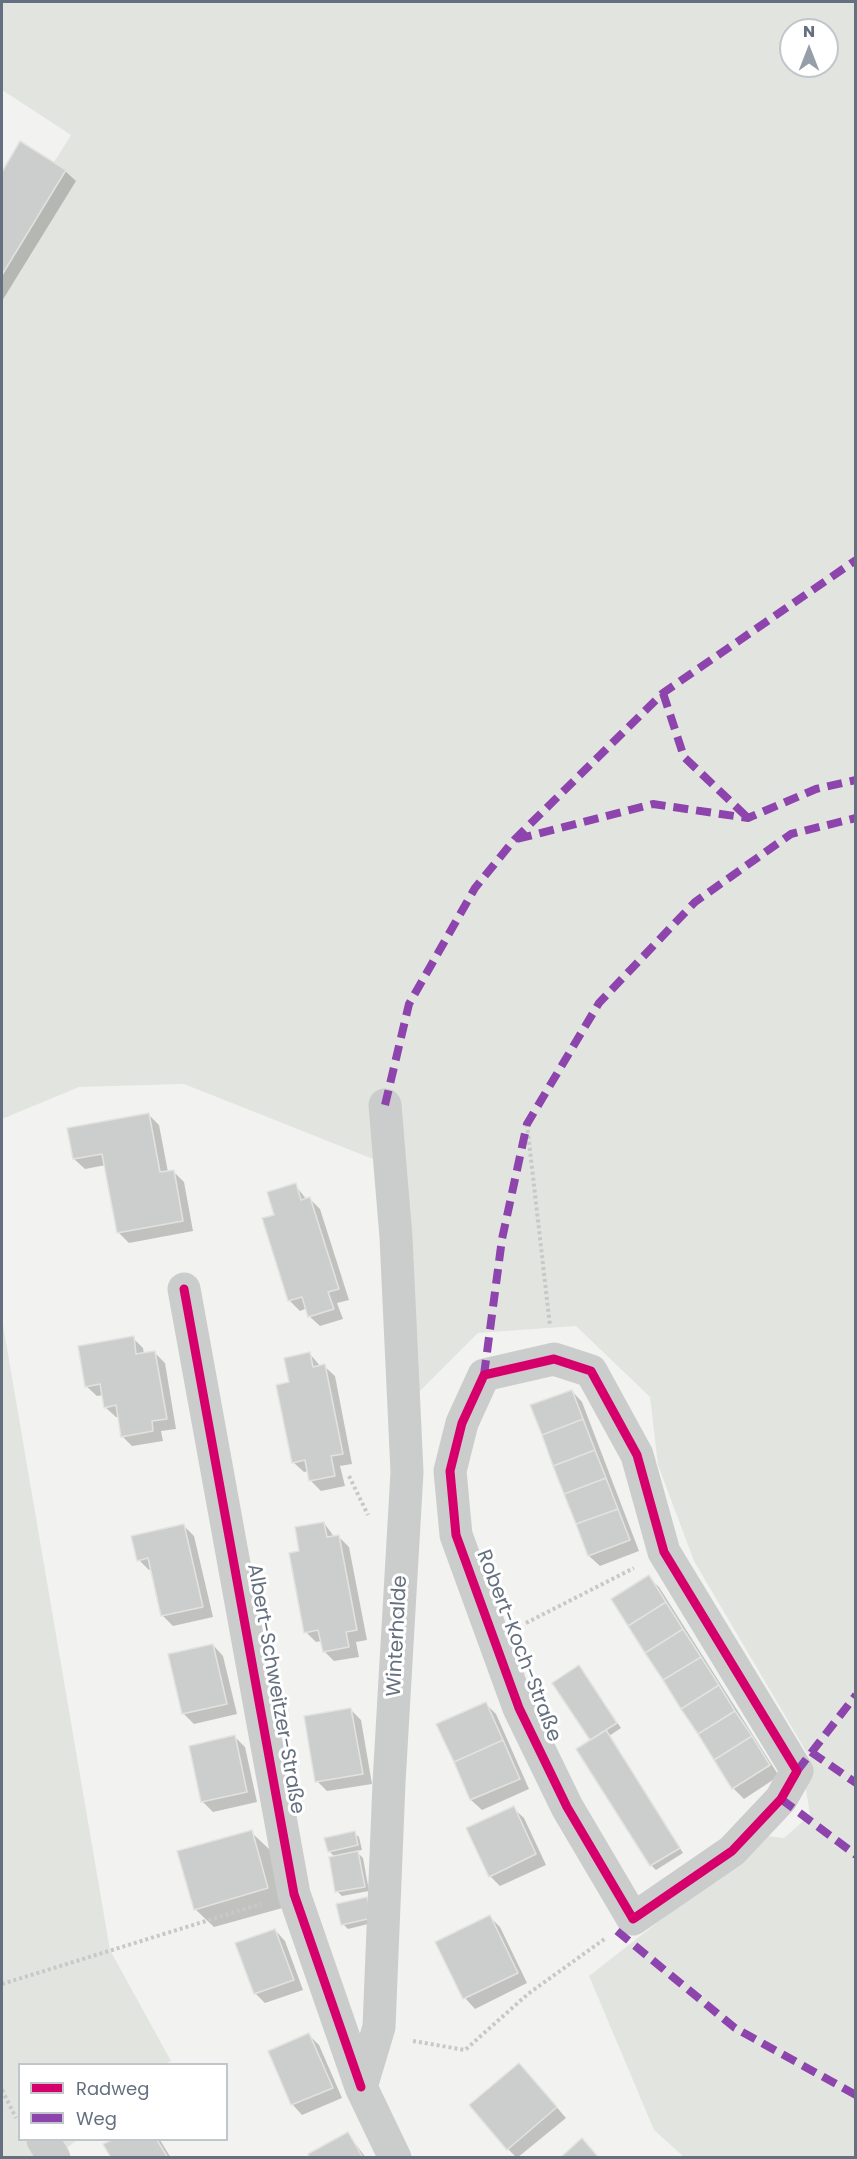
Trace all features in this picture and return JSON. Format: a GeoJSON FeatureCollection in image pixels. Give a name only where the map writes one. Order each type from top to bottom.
{"type":"FeatureCollection","features":[{"type":"Feature","properties":{"kind":"street","name":"Winterhalde"},"geometry":{"type":"LineString","coordinates":[[361,2087],[379,2027],[389,1783],[407,1472],[396,1237],[386,1105]]}},
{"type":"Feature","properties":{"kind":"street","name":"Albert-Schweitzer-Straße"},"geometry":{"type":"LineString","coordinates":[[184,1289],[294,1894],[361,2087]]}},
{"type":"Feature","properties":{"kind":"street"},"geometry":{"type":"LineString","coordinates":[[554,1359],[591,1371],[637,1455],[664,1552],[797,1771],[781,1799],[732,1851],[633,1919]]}},
{"type":"Feature","properties":{"kind":"street","name":"Robert-Koch-Straße"},"geometry":{"type":"LineString","coordinates":[[554,1359],[484,1376],[462,1423],[450,1471],[456,1535],[496,1639],[519,1708],[567,1807],[633,1919]]}},
{"type":"Feature","properties":{"kind":"street"},"geometry":{"type":"LineString","coordinates":[[407,1472],[450,1471]]}},
{"type":"Feature","properties":{"kind":"street"},"geometry":{"type":"LineString","coordinates":[[361,2087],[395,2157]]}},
{"type":"Feature","properties":{"kind":"street"},"geometry":{"type":"LineString","coordinates":[[44,2141],[54,2157]]}},
{"type":"Feature","properties":{"kind":"path"},"geometry":{"type":"LineString","coordinates":[[527,1124],[554,1359]]}},
{"type":"Feature","properties":{"kind":"path"},"geometry":{"type":"LineString","coordinates":[[496,1639],[664,1552]]}},
{"type":"Feature","properties":{"kind":"path"},"geometry":{"type":"LineString","coordinates":[[2,1984],[294,1894]]}},
{"type":"Feature","properties":{"kind":"path"},"geometry":{"type":"LineString","coordinates":[[379,2027],[418,2043],[465,2050],[528,1994],[633,1919]]}},
{"type":"Feature","properties":{"kind":"path"},"geometry":{"type":"LineString","coordinates":[[2,2090],[18,2120]]}},
{"type":"Feature","properties":{"kind":"shaded area"},"geometry":{"type":"Polygon","coordinates":[[[2,2],[855,2],[855,2157],[684,2157],[654,2130],[589,1976],[750,1850],[758,1835],[784,1838],[810,1815],[805,1783],[810,1758],[694,1561],[658,1465],[650,1397],[576,1326],[478,1333],[393,1418],[378,1161],[184,1084],[79,1087],[2,1119],[2,245],[71,135],[2,90],[2,2]]]}},
{"type":"Feature","properties":{"kind":"shaded area"},"geometry":{"type":"Polygon","coordinates":[[[2,1319],[110,1950],[171,2061],[168,2063],[18,2063],[18,2141],[76,2141],[56,2157],[2,2157],[2,1319]]]}},
{"type":"Feature","properties":{"kind":"building"},"geometry":{"type":"Polygon","coordinates":[[[20,141],[66,170],[2,275],[2,172],[20,141]]]}},
{"type":"Feature","properties":{"kind":"building"},"geometry":{"type":"Polygon","coordinates":[[[149,1113],[160,1172],[174,1170],[183,1221],[117,1233],[102,1154],[73,1159],[67,1128],[149,1113]]]}},
{"type":"Feature","properties":{"kind":"building"},"geometry":{"type":"Polygon","coordinates":[[[296,1183],[301,1200],[310,1197],[339,1289],[328,1292],[334,1309],[308,1317],[302,1297],[288,1301],[262,1218],[274,1215],[267,1192],[296,1183]]]}},
{"type":"Feature","properties":{"kind":"building"},"geometry":{"type":"Polygon","coordinates":[[[134,1336],[136,1354],[155,1351],[167,1419],[152,1421],[153,1431],[121,1437],[116,1405],[104,1408],[100,1384],[85,1387],[78,1346],[134,1336]]]}},
{"type":"Feature","properties":{"kind":"building"},"geometry":{"type":"Polygon","coordinates":[[[310,1352],[313,1367],[325,1364],[343,1454],[331,1456],[335,1476],[309,1481],[305,1460],[292,1463],[276,1385],[289,1382],[284,1358],[310,1352]]]}},
{"type":"Feature","properties":{"kind":"building"},"geometry":{"type":"Polygon","coordinates":[[[572,1390],[583,1419],[542,1435],[530,1405],[572,1390]]]}},
{"type":"Feature","properties":{"kind":"building"},"geometry":{"type":"Polygon","coordinates":[[[583,1419],[595,1450],[553,1466],[542,1435],[583,1419]]]}},
{"type":"Feature","properties":{"kind":"building"},"geometry":{"type":"Polygon","coordinates":[[[595,1450],[606,1478],[564,1494],[553,1466],[595,1450]]]}},
{"type":"Feature","properties":{"kind":"building"},"geometry":{"type":"Polygon","coordinates":[[[606,1478],[618,1509],[576,1524],[564,1494],[606,1478]]]}},
{"type":"Feature","properties":{"kind":"building"},"geometry":{"type":"Polygon","coordinates":[[[618,1509],[630,1540],[588,1556],[576,1524],[618,1509]]]}},
{"type":"Feature","properties":{"kind":"building"},"geometry":{"type":"Polygon","coordinates":[[[324,1522],[327,1537],[339,1535],[357,1630],[346,1632],[349,1647],[323,1652],[318,1630],[304,1633],[289,1553],[299,1551],[295,1527],[324,1522]]]}},
{"type":"Feature","properties":{"kind":"building"},"geometry":{"type":"Polygon","coordinates":[[[184,1524],[203,1607],[161,1616],[148,1558],[137,1561],[131,1536],[184,1524]]]}},
{"type":"Feature","properties":{"kind":"building"},"geometry":{"type":"Polygon","coordinates":[[[649,1575],[666,1602],[628,1626],[611,1599],[649,1575]]]}},
{"type":"Feature","properties":{"kind":"building"},"geometry":{"type":"Polygon","coordinates":[[[666,1602],[683,1629],[645,1653],[628,1626],[666,1602]]]}},
{"type":"Feature","properties":{"kind":"building"},"geometry":{"type":"Polygon","coordinates":[[[683,1629],[701,1657],[663,1680],[645,1653],[683,1629]]]}},
{"type":"Feature","properties":{"kind":"building"},"geometry":{"type":"Polygon","coordinates":[[[213,1644],[227,1704],[182,1714],[168,1654],[213,1644]]]}},
{"type":"Feature","properties":{"kind":"building"},"geometry":{"type":"Polygon","coordinates":[[[701,1657],[719,1685],[681,1709],[663,1680],[701,1657]]]}},
{"type":"Feature","properties":{"kind":"building"},"geometry":{"type":"Polygon","coordinates":[[[579,1665],[617,1723],[590,1740],[552,1683],[579,1665]]]}},
{"type":"Feature","properties":{"kind":"building"},"geometry":{"type":"Polygon","coordinates":[[[719,1685],[735,1711],[698,1734],[681,1709],[719,1685]]]}},
{"type":"Feature","properties":{"kind":"building"},"geometry":{"type":"Polygon","coordinates":[[[486,1702],[503,1740],[454,1762],[436,1724],[486,1702]]]}},
{"type":"Feature","properties":{"kind":"building"},"geometry":{"type":"Polygon","coordinates":[[[351,1708],[363,1774],[315,1782],[304,1716],[351,1708]]]}},
{"type":"Feature","properties":{"kind":"building"},"geometry":{"type":"Polygon","coordinates":[[[735,1711],[752,1736],[714,1760],[698,1734],[735,1711]]]}},
{"type":"Feature","properties":{"kind":"building"},"geometry":{"type":"Polygon","coordinates":[[[606,1730],[680,1848],[650,1866],[576,1749],[606,1730]]]}},
{"type":"Feature","properties":{"kind":"building"},"geometry":{"type":"Polygon","coordinates":[[[235,1735],[247,1792],[201,1802],[189,1746],[235,1735]]]}},
{"type":"Feature","properties":{"kind":"building"},"geometry":{"type":"Polygon","coordinates":[[[752,1736],[770,1765],[732,1789],[714,1760],[752,1736]]]}},
{"type":"Feature","properties":{"kind":"building"},"geometry":{"type":"Polygon","coordinates":[[[503,1740],[520,1779],[470,1800],[454,1762],[503,1740]]]}},
{"type":"Feature","properties":{"kind":"building"},"geometry":{"type":"Polygon","coordinates":[[[514,1806],[536,1854],[489,1877],[466,1828],[514,1806]]]}},
{"type":"Feature","properties":{"kind":"building"},"geometry":{"type":"Polygon","coordinates":[[[252,1830],[268,1888],[194,1910],[177,1851],[252,1830]]]}},
{"type":"Feature","properties":{"kind":"building"},"geometry":{"type":"Polygon","coordinates":[[[355,1831],[358,1845],[328,1852],[324,1838],[355,1831]]]}},
{"type":"Feature","properties":{"kind":"building"},"geometry":{"type":"Polygon","coordinates":[[[358,1851],[365,1887],[335,1892],[329,1857],[358,1851]]]}},
{"type":"Feature","properties":{"kind":"building"},"geometry":{"type":"Polygon","coordinates":[[[367,1897],[372,1918],[341,1925],[336,1904],[367,1897]]]}},
{"type":"Feature","properties":{"kind":"building"},"geometry":{"type":"Polygon","coordinates":[[[490,1915],[518,1973],[463,1999],[435,1942],[490,1915]]]}},
{"type":"Feature","properties":{"kind":"building"},"geometry":{"type":"Polygon","coordinates":[[[275,1929],[294,1980],[254,1994],[235,1943],[275,1929]]]}},
{"type":"Feature","properties":{"kind":"building"},"geometry":{"type":"Polygon","coordinates":[[[309,2033],[333,2088],[291,2105],[268,2051],[309,2033]]]}},
{"type":"Feature","properties":{"kind":"building"},"geometry":{"type":"Polygon","coordinates":[[[519,2063],[557,2107],[507,2150],[469,2105],[519,2063]]]}},
{"type":"Feature","properties":{"kind":"building"},"geometry":{"type":"Polygon","coordinates":[[[348,2132],[363,2158],[310,2158],[308,2154],[348,2132]]]}},
{"type":"Feature","properties":{"kind":"building"},"geometry":{"type":"Polygon","coordinates":[[[582,2138],[599,2158],[560,2158],[582,2138]]]}},
{"type":"Feature","properties":{"kind":"building"},"geometry":{"type":"Polygon","coordinates":[[[110,2141],[158,2141],[168,2158],[111,2158],[103,2144],[110,2141]]]}},
{"type":"Feature","properties":{"kind":"marked path"},"geometry":{"type":"LineString","coordinates":[[385,1105],[409,1004],[475,888],[514,840],[663,693],[856,560]]}},
{"type":"Feature","properties":{"kind":"marked path"},"geometry":{"type":"LineString","coordinates":[[663,693],[684,757],[748,818]]}},
{"type":"Feature","properties":{"kind":"marked path"},"geometry":{"type":"LineString","coordinates":[[517,839],[653,804],[748,818],[816,789],[856,780]]}},
{"type":"Feature","properties":{"kind":"marked path"},"geometry":{"type":"LineString","coordinates":[[484,1375],[502,1239],[527,1124],[599,1003],[695,902],[791,834],[856,818]]}},
{"type":"Feature","properties":{"kind":"marked path"},"geometry":{"type":"LineString","coordinates":[[797,1771],[856,1695]]}},
{"type":"Feature","properties":{"kind":"marked path"},"geometry":{"type":"LineString","coordinates":[[811,1752],[856,1783]]}},
{"type":"Feature","properties":{"kind":"marked path"},"geometry":{"type":"LineString","coordinates":[[781,1799],[856,1855]]}},
{"type":"Feature","properties":{"kind":"marked path"},"geometry":{"type":"LineString","coordinates":[[617,1931],[735,2028],[856,2095]]}},
{"type":"Feature","properties":{"kind":"cycle path"},"geometry":{"type":"LineString","coordinates":[[184,1289],[294,1894],[361,2087]]}},
{"type":"Feature","properties":{"kind":"cycle path"},"geometry":{"type":"LineString","coordinates":[[554,1359],[591,1371],[637,1455],[664,1552],[797,1771],[781,1799],[732,1851],[633,1919],[567,1807],[519,1708],[456,1535],[450,1471],[462,1423],[484,1375],[554,1359]]}}]}
